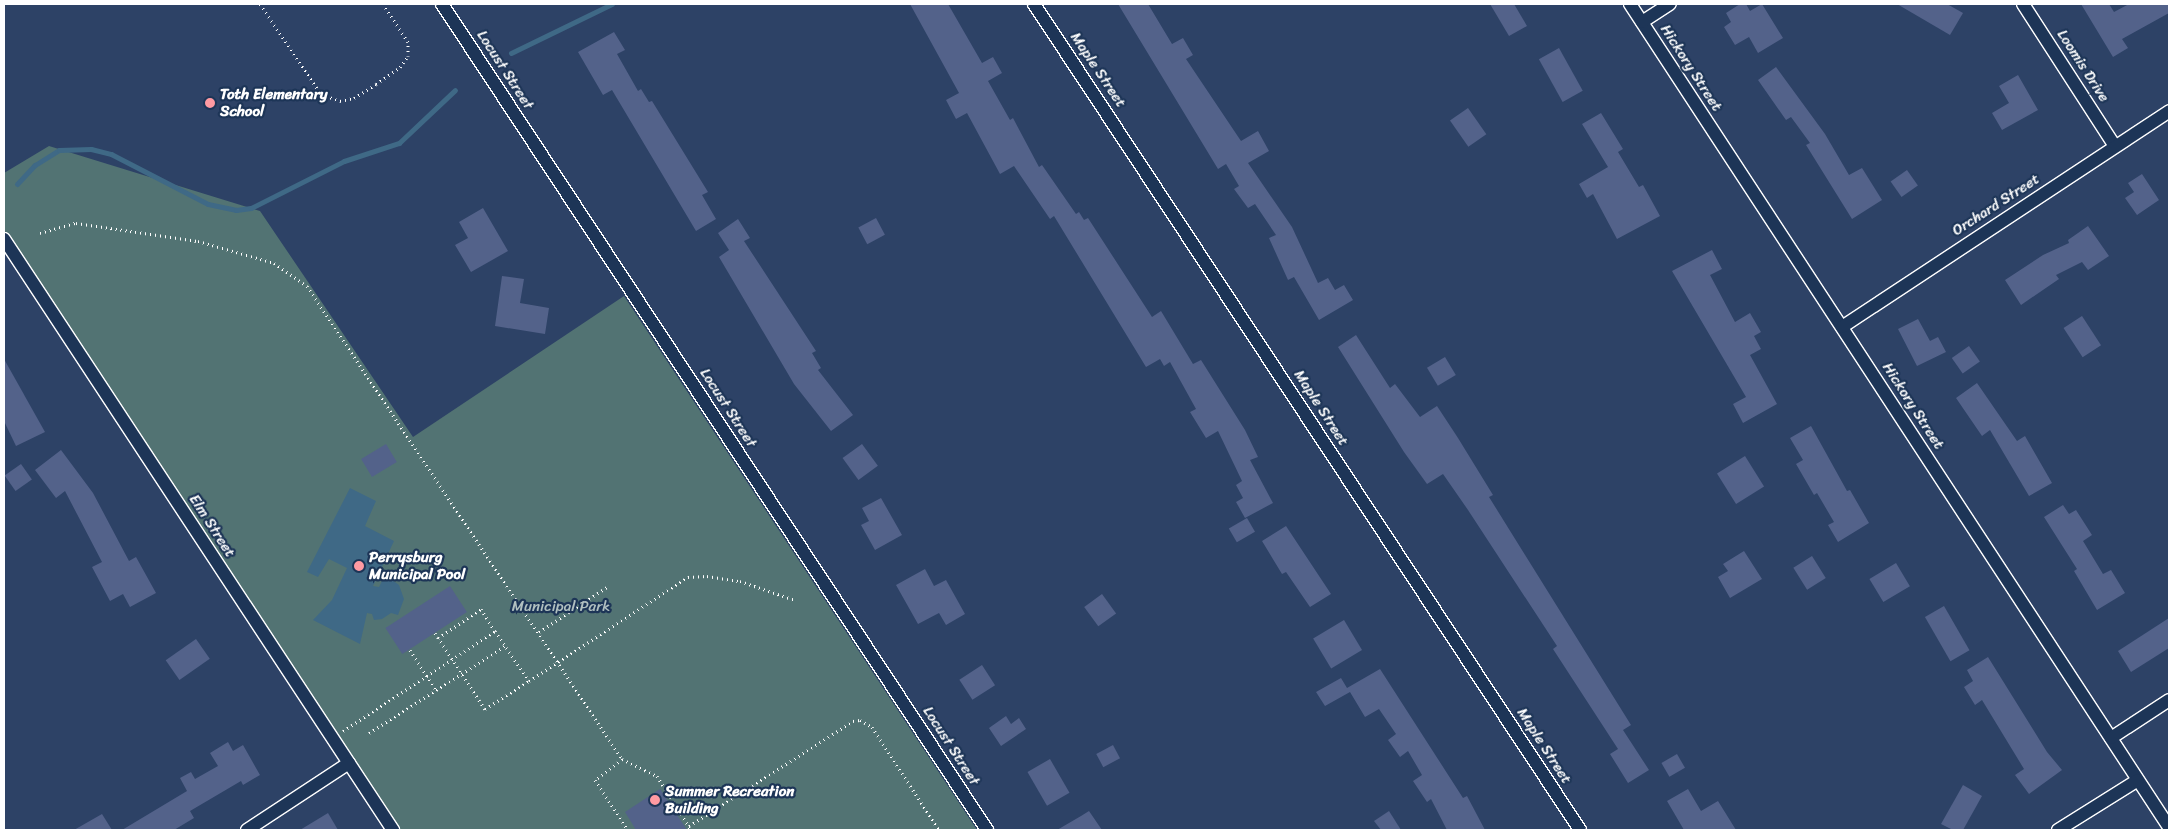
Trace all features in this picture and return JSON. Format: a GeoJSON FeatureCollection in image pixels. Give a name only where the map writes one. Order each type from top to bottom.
{"type":"FeatureCollection","features":[{"type":"Feature","properties":{"kind":"street","name":"Locust Street"},"geometry":{"type":"LineString","coordinates":[[442,4],[987,830]]}},
{"type":"Feature","properties":{"kind":"street","name":"Maple Street"},"geometry":{"type":"LineString","coordinates":[[1034,4],[1580,830]]}},
{"type":"Feature","properties":{"kind":"street","name":"Hickory Street"},"geometry":{"type":"LineString","coordinates":[[1630,4],[2169,827]]}},
{"type":"Feature","properties":{"kind":"street"},"geometry":{"type":"LineString","coordinates":[[1642,22],[1670,4]]}},
{"type":"Feature","properties":{"kind":"street","name":"Loomis Drive"},"geometry":{"type":"LineString","coordinates":[[2023,4],[2115,146]]}},
{"type":"Feature","properties":{"kind":"street","name":"Orchard Street"},"geometry":{"type":"LineString","coordinates":[[1842,327],[2169,111]]}},
{"type":"Feature","properties":{"kind":"street","name":"Elm Street"},"geometry":{"type":"LineString","coordinates":[[4,239],[394,830]]}},
{"type":"Feature","properties":{"kind":"street"},"geometry":{"type":"LineString","coordinates":[[2112,738],[2169,700]]}},
{"type":"Feature","properties":{"kind":"street"},"geometry":{"type":"LineString","coordinates":[[247,830],[349,763]]}},
{"type":"Feature","properties":{"kind":"street"},"geometry":{"type":"LineString","coordinates":[[2058,830],[2138,780]]}},
{"type":"Feature","properties":{"kind":"path"},"geometry":{"type":"LineString","coordinates":[[260,4],[321,94],[340,101],[354,98],[376,84],[400,68],[408,56],[408,42],[383,4]]}},
{"type":"Feature","properties":{"kind":"path"},"geometry":{"type":"LineString","coordinates":[[40,233],[76,223],[131,229],[257,257],[290,272],[307,286],[622,758],[657,776],[691,830]]}},
{"type":"Feature","properties":{"kind":"path"},"geometry":{"type":"LineString","coordinates":[[435,634],[485,709],[688,577],[707,576],[740,581],[795,600]]}},
{"type":"Feature","properties":{"kind":"path"},"geometry":{"type":"LineString","coordinates":[[539,632],[607,587]]}},
{"type":"Feature","properties":{"kind":"path"},"geometry":{"type":"LineString","coordinates":[[438,638],[481,609],[529,681]]}},
{"type":"Feature","properties":{"kind":"path"},"geometry":{"type":"LineString","coordinates":[[341,733],[496,631]]}},
{"type":"Feature","properties":{"kind":"path"},"geometry":{"type":"LineString","coordinates":[[369,733],[505,646]]}},
{"type":"Feature","properties":{"kind":"path"},"geometry":{"type":"LineString","coordinates":[[410,650],[436,690]]}},
{"type":"Feature","properties":{"kind":"path"},"geometry":{"type":"LineString","coordinates":[[688,826],[853,721],[860,720],[872,727],[939,830]]}},
{"type":"Feature","properties":{"kind":"path"},"geometry":{"type":"LineString","coordinates":[[622,758],[595,780],[628,830]]}},
{"type":"Feature","properties":{"kind":"green space","name":"Municipal Park"},"geometry":{"type":"Polygon","coordinates":[[[49,146],[260,211],[413,437],[624,296],[977,830],[400,830],[4,238],[4,173],[49,146]]]}},
{"type":"Feature","properties":{"kind":"water"},"geometry":{"type":"Polygon","coordinates":[[[350,488],[376,501],[365,526],[394,541],[373,586],[379,587],[385,575],[399,585],[404,599],[398,615],[391,613],[382,619],[374,620],[372,614],[367,613],[360,644],[313,620],[332,600],[347,568],[329,559],[318,577],[307,572],[350,488]]]}},
{"type":"Feature","properties":{"kind":"building"},"geometry":{"type":"Polygon","coordinates":[[[910,4],[948,4],[982,63],[993,57],[1002,73],[988,81],[1010,120],[1013,118],[1039,167],[1042,165],[1076,214],[1079,212],[1084,220],[1088,218],[1152,317],[1161,311],[1193,364],[1201,360],[1245,430],[1258,457],[1250,460],[1273,503],[1245,518],[1236,502],[1243,498],[1236,485],[1242,481],[1218,431],[1206,438],[1190,412],[1196,409],[1170,362],[1164,366],[1160,359],[1146,367],[1054,216],[1050,219],[1014,166],[1000,174],[967,113],[956,119],[946,100],[959,93],[910,4]]]}},
{"type":"Feature","properties":{"kind":"building"},"geometry":{"type":"Polygon","coordinates":[[[1118,4],[1148,4],[1172,44],[1183,38],[1193,55],[1186,59],[1241,141],[1258,131],[1269,151],[1248,163],[1292,227],[1318,283],[1328,278],[1335,290],[1344,285],[1353,300],[1319,320],[1294,277],[1288,280],[1269,238],[1276,235],[1255,204],[1248,208],[1234,189],[1239,186],[1226,164],[1218,169],[1118,4]]]}},
{"type":"Feature","properties":{"kind":"building"},"geometry":{"type":"Polygon","coordinates":[[[1490,4],[1514,4],[1527,26],[1509,36],[1490,4]]]}},
{"type":"Feature","properties":{"kind":"building"},"geometry":{"type":"Polygon","coordinates":[[[1740,4],[1746,4],[1750,11],[1762,4],[1783,38],[1758,53],[1749,37],[1735,45],[1724,27],[1731,22],[1726,13],[1740,4]]]}},
{"type":"Feature","properties":{"kind":"building"},"geometry":{"type":"Polygon","coordinates":[[[1897,4],[1947,4],[1963,13],[1950,35],[1897,4]]]}},
{"type":"Feature","properties":{"kind":"building"},"geometry":{"type":"Polygon","coordinates":[[[2081,4],[2109,4],[2114,12],[2129,4],[2169,4],[2169,13],[2122,39],[2128,48],[2113,57],[2081,4]]]}},
{"type":"Feature","properties":{"kind":"building"},"geometry":{"type":"Polygon","coordinates":[[[614,32],[625,50],[617,54],[638,91],[641,89],[649,102],[652,101],[708,192],[702,195],[716,219],[696,231],[612,90],[603,95],[578,52],[614,32]]]}},
{"type":"Feature","properties":{"kind":"building"},"geometry":{"type":"Polygon","coordinates":[[[1559,48],[1583,91],[1563,102],[1539,59],[1559,48]]]}},
{"type":"Feature","properties":{"kind":"building"},"geometry":{"type":"Polygon","coordinates":[[[1776,67],[1825,134],[1849,175],[1862,168],[1882,200],[1852,219],[1806,145],[1810,143],[1791,117],[1786,120],[1758,80],[1776,67]]]}},
{"type":"Feature","properties":{"kind":"building"},"geometry":{"type":"Polygon","coordinates":[[[2018,75],[2038,110],[2002,130],[1992,113],[2009,103],[1999,86],[2018,75]]]}},
{"type":"Feature","properties":{"kind":"building"},"geometry":{"type":"Polygon","coordinates":[[[1468,108],[1486,134],[1468,147],[1450,121],[1468,108]]]}},
{"type":"Feature","properties":{"kind":"building"},"geometry":{"type":"Polygon","coordinates":[[[1601,113],[1623,149],[1618,152],[1639,187],[1643,185],[1660,216],[1617,239],[1593,194],[1587,198],[1579,184],[1608,167],[1582,124],[1601,113]]]}},
{"type":"Feature","properties":{"kind":"building"},"geometry":{"type":"Polygon","coordinates":[[[1907,170],[1918,186],[1902,197],[1891,181],[1907,170]]]}},
{"type":"Feature","properties":{"kind":"building"},"geometry":{"type":"Polygon","coordinates":[[[2142,174],[2159,200],[2137,215],[2125,198],[2134,192],[2128,183],[2142,174]]]}},
{"type":"Feature","properties":{"kind":"building"},"geometry":{"type":"Polygon","coordinates":[[[483,208],[508,251],[471,272],[455,245],[468,238],[459,222],[483,208]]]}},
{"type":"Feature","properties":{"kind":"building"},"geometry":{"type":"Polygon","coordinates":[[[876,218],[885,235],[867,244],[858,227],[876,218]]]}},
{"type":"Feature","properties":{"kind":"building"},"geometry":{"type":"Polygon","coordinates":[[[738,219],[750,238],[744,241],[816,351],[812,353],[821,368],[818,370],[853,415],[831,431],[794,384],[719,257],[729,250],[718,233],[738,219]]]}},
{"type":"Feature","properties":{"kind":"building"},"geometry":{"type":"Polygon","coordinates":[[[2088,226],[2109,256],[2088,270],[2082,262],[2056,275],[2059,279],[2021,305],[2005,280],[2043,255],[2069,243],[2068,240],[2088,226]]]}},
{"type":"Feature","properties":{"kind":"building"},"geometry":{"type":"Polygon","coordinates":[[[1712,250],[1722,269],[1710,275],[1735,322],[1750,313],[1761,332],[1754,336],[1761,349],[1750,355],[1777,404],[1743,423],[1733,404],[1746,397],[1672,271],[1712,250]]]}},
{"type":"Feature","properties":{"kind":"building"},"geometry":{"type":"Polygon","coordinates":[[[502,276],[524,279],[520,303],[549,308],[545,334],[495,326],[502,276]]]}},
{"type":"Feature","properties":{"kind":"building"},"geometry":{"type":"Polygon","coordinates":[[[2082,316],[2101,345],[2083,357],[2064,328],[2082,316]]]}},
{"type":"Feature","properties":{"kind":"building"},"geometry":{"type":"Polygon","coordinates":[[[1918,319],[1930,341],[1938,337],[1946,352],[1917,366],[1898,329],[1918,319]]]}},
{"type":"Feature","properties":{"kind":"building"},"geometry":{"type":"Polygon","coordinates":[[[1356,335],[1390,388],[1395,384],[1420,417],[1437,406],[1493,495],[1489,497],[1631,725],[1623,730],[1649,770],[1628,783],[1610,754],[1618,749],[1553,649],[1557,646],[1468,510],[1443,474],[1427,484],[1404,452],[1338,347],[1356,335]]]}},
{"type":"Feature","properties":{"kind":"building"},"geometry":{"type":"Polygon","coordinates":[[[1969,346],[1980,362],[1963,374],[1952,358],[1969,346]]]}},
{"type":"Feature","properties":{"kind":"building"},"geometry":{"type":"Polygon","coordinates":[[[1445,357],[1456,375],[1438,386],[1427,368],[1445,357]]]}},
{"type":"Feature","properties":{"kind":"building"},"geometry":{"type":"Polygon","coordinates":[[[4,359],[45,432],[16,446],[4,421],[4,359]]]}},
{"type":"Feature","properties":{"kind":"building"},"geometry":{"type":"Polygon","coordinates":[[[1977,383],[2017,441],[2025,436],[2052,483],[2029,496],[1990,430],[1982,436],[1956,398],[1977,383]]]}},
{"type":"Feature","properties":{"kind":"building"},"geometry":{"type":"Polygon","coordinates":[[[1811,426],[1847,491],[1850,490],[1869,523],[1838,542],[1828,525],[1834,522],[1817,493],[1814,495],[1796,464],[1803,460],[1790,438],[1811,426]]]}},
{"type":"Feature","properties":{"kind":"building"},"geometry":{"type":"Polygon","coordinates":[[[386,444],[397,462],[372,477],[361,459],[386,444]]]}},
{"type":"Feature","properties":{"kind":"building"},"geometry":{"type":"Polygon","coordinates":[[[862,444],[878,466],[858,480],[843,458],[862,444]]]}},
{"type":"Feature","properties":{"kind":"building"},"geometry":{"type":"Polygon","coordinates":[[[61,450],[93,493],[129,561],[136,557],[156,593],[130,607],[123,594],[110,601],[92,567],[102,562],[65,491],[56,498],[35,470],[61,450]]]}},
{"type":"Feature","properties":{"kind":"building"},"geometry":{"type":"Polygon","coordinates":[[[1745,456],[1764,487],[1736,504],[1717,473],[1745,456]]]}},
{"type":"Feature","properties":{"kind":"building"},"geometry":{"type":"Polygon","coordinates":[[[21,464],[32,480],[16,491],[5,475],[21,464]]]}},
{"type":"Feature","properties":{"kind":"building"},"geometry":{"type":"Polygon","coordinates":[[[881,498],[902,535],[875,550],[861,525],[869,521],[862,508],[881,498]]]}},
{"type":"Feature","properties":{"kind":"building"},"geometry":{"type":"Polygon","coordinates":[[[2063,505],[2069,514],[2076,510],[2092,535],[2083,541],[2103,574],[2111,570],[2125,593],[2097,610],[2074,571],[2077,569],[2044,517],[2063,505]]]}},
{"type":"Feature","properties":{"kind":"building"},"geometry":{"type":"Polygon","coordinates":[[[1247,518],[1255,532],[1237,542],[1229,528],[1247,518]]]}},
{"type":"Feature","properties":{"kind":"building"},"geometry":{"type":"Polygon","coordinates":[[[1286,526],[1331,594],[1310,607],[1286,572],[1282,574],[1262,541],[1286,526]]]}},
{"type":"Feature","properties":{"kind":"building"},"geometry":{"type":"Polygon","coordinates":[[[1744,551],[1762,579],[1730,598],[1718,577],[1728,571],[1723,564],[1744,551]]]}},
{"type":"Feature","properties":{"kind":"building"},"geometry":{"type":"Polygon","coordinates":[[[1812,556],[1826,578],[1807,590],[1793,568],[1812,556]]]}},
{"type":"Feature","properties":{"kind":"building"},"geometry":{"type":"Polygon","coordinates":[[[1896,563],[1910,586],[1883,602],[1869,579],[1896,563]]]}},
{"type":"Feature","properties":{"kind":"building"},"geometry":{"type":"Polygon","coordinates":[[[925,569],[934,586],[946,580],[965,614],[946,625],[939,613],[918,624],[896,585],[925,569]]]}},
{"type":"Feature","properties":{"kind":"building"},"geometry":{"type":"Polygon","coordinates":[[[450,586],[467,612],[402,654],[385,628],[450,586]]]}},
{"type":"Feature","properties":{"kind":"building"},"geometry":{"type":"Polygon","coordinates":[[[1102,594],[1116,613],[1098,626],[1084,607],[1102,594]]]}},
{"type":"Feature","properties":{"kind":"building"},"geometry":{"type":"Polygon","coordinates":[[[1944,606],[1970,650],[1950,661],[1925,617],[1944,606]]]}},
{"type":"Feature","properties":{"kind":"building"},"geometry":{"type":"Polygon","coordinates":[[[2169,618],[2169,648],[2131,672],[2118,651],[2169,618]]]}},
{"type":"Feature","properties":{"kind":"building"},"geometry":{"type":"Polygon","coordinates":[[[1344,620],[1362,650],[1331,669],[1313,639],[1344,620]]]}},
{"type":"Feature","properties":{"kind":"building"},"geometry":{"type":"Polygon","coordinates":[[[196,639],[210,659],[179,680],[166,660],[196,639]]]}},
{"type":"Feature","properties":{"kind":"building"},"geometry":{"type":"Polygon","coordinates":[[[1988,657],[2047,752],[2062,770],[2029,794],[2015,775],[2024,769],[1982,700],[1975,705],[1964,687],[1973,681],[1967,670],[1988,657]]]}},
{"type":"Feature","properties":{"kind":"building"},"geometry":{"type":"Polygon","coordinates":[[[982,665],[995,685],[972,700],[959,680],[982,665]]]}},
{"type":"Feature","properties":{"kind":"building"},"geometry":{"type":"Polygon","coordinates":[[[1380,669],[1463,798],[1467,796],[1485,830],[1447,830],[1431,799],[1427,802],[1413,781],[1422,775],[1408,751],[1400,757],[1388,740],[1396,734],[1379,709],[1365,717],[1350,692],[1325,706],[1316,692],[1341,678],[1347,688],[1380,669]]]}},
{"type":"Feature","properties":{"kind":"building"},"geometry":{"type":"Polygon","coordinates":[[[1006,716],[1011,724],[1019,718],[1026,729],[1001,746],[989,728],[1006,716]]]}},
{"type":"Feature","properties":{"kind":"building"},"geometry":{"type":"Polygon","coordinates":[[[228,742],[233,751],[243,745],[260,775],[243,785],[241,781],[190,811],[194,818],[174,830],[122,830],[187,791],[180,778],[191,772],[195,779],[218,766],[210,753],[228,742]]]}},
{"type":"Feature","properties":{"kind":"building"},"geometry":{"type":"Polygon","coordinates":[[[1113,745],[1120,758],[1103,767],[1096,754],[1113,745]]]}},
{"type":"Feature","properties":{"kind":"building"},"geometry":{"type":"Polygon","coordinates":[[[1677,754],[1685,768],[1669,777],[1661,763],[1677,754]]]}},
{"type":"Feature","properties":{"kind":"building"},"geometry":{"type":"Polygon","coordinates":[[[1050,759],[1070,793],[1047,806],[1027,772],[1050,759]]]}},
{"type":"Feature","properties":{"kind":"building"},"geometry":{"type":"Polygon","coordinates":[[[1963,785],[1982,796],[1963,830],[1953,830],[1941,824],[1963,785]]]}},
{"type":"Feature","properties":{"kind":"building","name":"Summer Recreation Building"},"geometry":{"type":"Polygon","coordinates":[[[660,789],[687,830],[636,830],[625,812],[660,789]]]}},
{"type":"Feature","properties":{"kind":"building"},"geometry":{"type":"Polygon","coordinates":[[[1688,789],[1701,811],[1718,801],[1736,830],[1684,830],[1667,801],[1688,789]]]}},
{"type":"Feature","properties":{"kind":"building"},"geometry":{"type":"Polygon","coordinates":[[[1089,811],[1102,830],[1057,830],[1081,816],[1089,811]]]}},
{"type":"Feature","properties":{"kind":"building"},"geometry":{"type":"Polygon","coordinates":[[[1389,811],[1401,830],[1381,830],[1374,821],[1389,811]]]}},
{"type":"Feature","properties":{"kind":"building"},"geometry":{"type":"Polygon","coordinates":[[[328,813],[338,830],[300,830],[328,813]]]}},
{"type":"Feature","properties":{"kind":"building"},"geometry":{"type":"Polygon","coordinates":[[[102,814],[112,830],[74,830],[102,814]]]}},
{"type":"Feature","properties":{"kind":"waterway"},"geometry":{"type":"LineString","coordinates":[[511,53],[612,4]]}},
{"type":"Feature","properties":{"kind":"waterway"},"geometry":{"type":"LineString","coordinates":[[17,184],[35,165],[59,150],[91,149],[111,154],[208,204],[236,210],[251,208],[344,161],[399,143],[455,90]]}},
{"type":"Feature","properties":{"kind":"place","name":"Toth Elementary School"},"geometry":{"type":"Point","coordinates":[210,103]}},
{"type":"Feature","properties":{"kind":"place","name":"Perrysburg Municipal Pool"},"geometry":{"type":"Point","coordinates":[359,566]}},
{"type":"Feature","properties":{"kind":"place","name":"Summer Recreation Building"},"geometry":{"type":"Point","coordinates":[655,800]}}]}
